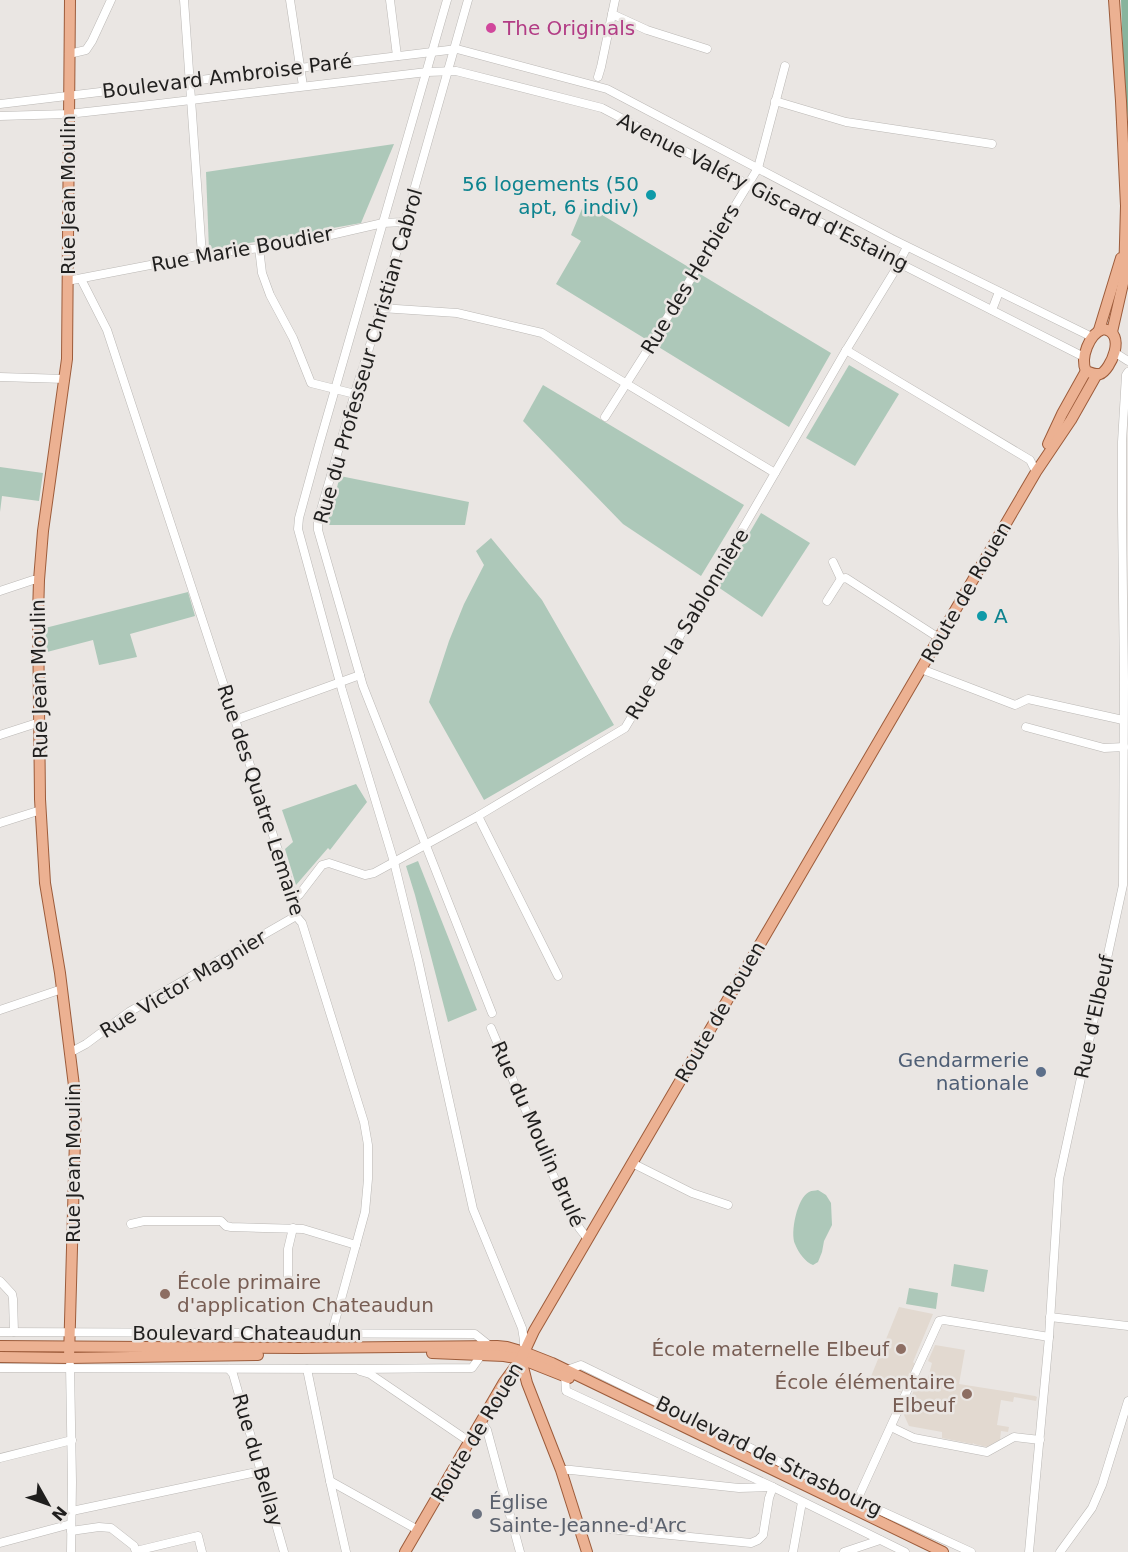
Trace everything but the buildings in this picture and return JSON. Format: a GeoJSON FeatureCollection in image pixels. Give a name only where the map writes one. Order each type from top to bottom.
{"type":"FeatureCollection","features":[{"type":"Feature","properties":{"kind":"main road","name":"Rue Jean Moulin"},"geometry":{"type":"LineString","coordinates":[[70,0],[68,335],[65,379],[43,531],[39,580],[41,810],[45,884],[71,1052],[76,1102],[70,1357]]}},
{"type":"Feature","properties":{"kind":"main road"},"geometry":{"type":"LineString","coordinates":[[1113,352],[1116,338],[1113,332],[1125,279],[1126,206],[1114,0]]}},
{"type":"Feature","properties":{"kind":"main road"},"geometry":{"type":"LineString","coordinates":[[1092,372],[1083,364],[1084,357],[1096,333],[1125,240]]}},
{"type":"Feature","properties":{"kind":"main road"},"geometry":{"type":"LineString","coordinates":[[1096,333],[1106,329],[1113,332]]}},
{"type":"Feature","properties":{"kind":"main road","name":"Route de Rouen"},"geometry":{"type":"LineString","coordinates":[[405,1552],[504,1382],[522,1356],[534,1331],[1036,472],[1062,414],[1092,372],[1104,371],[1108,367],[1113,352]]}},
{"type":"Feature","properties":{"kind":"main road","name":"Boulevard Chateaudun"},"geometry":{"type":"LineString","coordinates":[[0,1346],[70,1357],[300,1348],[490,1346],[507,1347],[522,1356]]}},
{"type":"Feature","properties":{"kind":"main road","name":"Boulevard Chateaudun"},"geometry":{"type":"LineString","coordinates":[[0,1357],[436,1353],[522,1356]]}},
{"type":"Feature","properties":{"kind":"main road"},"geometry":{"type":"LineString","coordinates":[[522,1356],[527,1383],[561,1470],[587,1552]]}},
{"type":"Feature","properties":{"kind":"main road","name":"Boulevard de Strasbourg"},"geometry":{"type":"LineString","coordinates":[[522,1356],[566,1373],[943,1552]]}},
{"type":"Feature","properties":{"kind":"main road","name":"Boulevard de Strasbourg"},"geometry":{"type":"LineString","coordinates":[[566,1373],[931,1552]]}},
{"type":"Feature","properties":{"kind":"street"},"geometry":{"type":"LineString","coordinates":[[69,54],[86,50],[111,0]]}},
{"type":"Feature","properties":{"kind":"street"},"geometry":{"type":"LineString","coordinates":[[184,0],[202,255]]}},
{"type":"Feature","properties":{"kind":"street"},"geometry":{"type":"LineString","coordinates":[[290,0],[303,86]]}},
{"type":"Feature","properties":{"kind":"street"},"geometry":{"type":"LineString","coordinates":[[390,0],[397,56]]}},
{"type":"Feature","properties":{"kind":"street"},"geometry":{"type":"LineString","coordinates":[[447,0],[298,518],[298,529],[340,683],[394,862],[473,1209],[522,1328],[524,1340],[522,1356]]}},
{"type":"Feature","properties":{"kind":"street","name":"Rue du Professeur Christian Cabrol"},"geometry":{"type":"LineString","coordinates":[[468,0],[318,520],[318,530],[360,675],[492,1013]]}},
{"type":"Feature","properties":{"kind":"street"},"geometry":{"type":"LineString","coordinates":[[598,77],[615,0]]}},
{"type":"Feature","properties":{"kind":"street"},"geometry":{"type":"LineString","coordinates":[[612,14],[646,30],[707,49]]}},
{"type":"Feature","properties":{"kind":"street","name":"Boulevard Ambroise Paré"},"geometry":{"type":"LineString","coordinates":[[0,104],[454,49]]}},
{"type":"Feature","properties":{"kind":"street","name":"Avenue Valéry Giscard d'Estaing"},"geometry":{"type":"LineString","coordinates":[[454,49],[607,89],[908,247],[999,292],[1096,333]]}},
{"type":"Feature","properties":{"kind":"street","name":"Rue des Herbiers"},"geometry":{"type":"LineString","coordinates":[[605,417],[758,168],[785,66]]}},
{"type":"Feature","properties":{"kind":"street","name":"Boulevard Ambroise Paré"},"geometry":{"type":"LineString","coordinates":[[0,116],[68,114],[427,72]]}},
{"type":"Feature","properties":{"kind":"street","name":"Avenue Valéry Giscard d'Estaing"},"geometry":{"type":"LineString","coordinates":[[427,72],[456,72],[471,75],[602,108],[1084,357]]}},
{"type":"Feature","properties":{"kind":"street"},"geometry":{"type":"LineString","coordinates":[[775,101],[846,122],[992,144]]}},
{"type":"Feature","properties":{"kind":"street","name":"Rue Marie Boudier"},"geometry":{"type":"LineString","coordinates":[[67,281],[202,255],[322,237],[383,223],[404,222]]}},
{"type":"Feature","properties":{"kind":"street","name":"Rue de la Sablonnière"},"geometry":{"type":"LineString","coordinates":[[294,899],[322,865],[329,863],[365,875],[374,873],[478,816],[625,728],[908,247]]}},
{"type":"Feature","properties":{"kind":"street"},"geometry":{"type":"LineString","coordinates":[[259,248],[262,273],[270,295],[293,338],[311,383],[355,394]]}},
{"type":"Feature","properties":{"kind":"street","name":"Rue des Quatre Lemaire"},"geometry":{"type":"LineString","coordinates":[[81,279],[107,330],[297,908],[296,916],[302,923],[364,1122],[368,1145],[368,1179],[364,1212],[332,1332]]}},
{"type":"Feature","properties":{"kind":"street"},"geometry":{"type":"LineString","coordinates":[[992,310],[999,292]]}},
{"type":"Feature","properties":{"kind":"street"},"geometry":{"type":"LineString","coordinates":[[381,308],[457,313],[542,333],[775,472]]}},
{"type":"Feature","properties":{"kind":"street"},"geometry":{"type":"LineString","coordinates":[[846,350],[1030,460],[1036,472]]}},
{"type":"Feature","properties":{"kind":"street"},"geometry":{"type":"LineString","coordinates":[[1113,352],[1128,361]]}},
{"type":"Feature","properties":{"kind":"street","name":"Rue d'Elbeuf"},"geometry":{"type":"LineString","coordinates":[[1029,1552],[1049,1337],[1059,1179],[1123,885],[1122,478],[1124,402],[1128,372]]}},
{"type":"Feature","properties":{"kind":"street"},"geometry":{"type":"LineString","coordinates":[[0,377],[65,379]]}},
{"type":"Feature","properties":{"kind":"street"},"geometry":{"type":"LineString","coordinates":[[833,562],[841,579]]}},
{"type":"Feature","properties":{"kind":"street"},"geometry":{"type":"LineString","coordinates":[[841,579],[846,578],[939,638]]}},
{"type":"Feature","properties":{"kind":"street"},"geometry":{"type":"LineString","coordinates":[[826,601],[841,579]]}},
{"type":"Feature","properties":{"kind":"street"},"geometry":{"type":"LineString","coordinates":[[0,591],[39,580]]}},
{"type":"Feature","properties":{"kind":"street"},"geometry":{"type":"LineString","coordinates":[[921,669],[1015,705],[1028,699],[1123,720]]}},
{"type":"Feature","properties":{"kind":"street"},"geometry":{"type":"LineString","coordinates":[[235,720],[360,675]]}},
{"type":"Feature","properties":{"kind":"street"},"geometry":{"type":"LineString","coordinates":[[0,735],[40,722]]}},
{"type":"Feature","properties":{"kind":"street"},"geometry":{"type":"LineString","coordinates":[[1026,727],[1104,748],[1124,747]]}},
{"type":"Feature","properties":{"kind":"street"},"geometry":{"type":"LineString","coordinates":[[0,823],[41,810]]}},
{"type":"Feature","properties":{"kind":"street"},"geometry":{"type":"LineString","coordinates":[[478,816],[558,976]]}},
{"type":"Feature","properties":{"kind":"street","name":"Rue Victor Magnier"},"geometry":{"type":"LineString","coordinates":[[71,1052],[86,1044],[129,1012],[296,916]]}},
{"type":"Feature","properties":{"kind":"street"},"geometry":{"type":"LineString","coordinates":[[0,1010],[62,989]]}},
{"type":"Feature","properties":{"kind":"street","name":"Rue du Moulin Brulé"},"geometry":{"type":"LineString","coordinates":[[491,1029],[568,1210],[588,1239]]}},
{"type":"Feature","properties":{"kind":"street"},"geometry":{"type":"LineString","coordinates":[[632,1163],[692,1193],[728,1205]]}},
{"type":"Feature","properties":{"kind":"street"},"geometry":{"type":"LineString","coordinates":[[130,1224],[144,1221],[221,1221],[231,1227],[303,1229],[356,1245]]}},
{"type":"Feature","properties":{"kind":"street"},"geometry":{"type":"LineString","coordinates":[[288,1282],[288,1249],[293,1228]]}},
{"type":"Feature","properties":{"kind":"street"},"geometry":{"type":"LineString","coordinates":[[0,1281],[12,1294],[14,1332]]}},
{"type":"Feature","properties":{"kind":"street"},"geometry":{"type":"LineString","coordinates":[[1050,1317],[1128,1326]]}},
{"type":"Feature","properties":{"kind":"street"},"geometry":{"type":"LineString","coordinates":[[857,1500],[939,1321],[1049,1337]]}},
{"type":"Feature","properties":{"kind":"street","name":"Boulevard Chateaudun"},"geometry":{"type":"LineString","coordinates":[[0,1332],[475,1334],[490,1346]]}},
{"type":"Feature","properties":{"kind":"street","name":"Boulevard Chateaudun"},"geometry":{"type":"LineString","coordinates":[[0,1368],[70,1357],[229,1368],[472,1368],[482,1354]]}},
{"type":"Feature","properties":{"kind":"street"},"geometry":{"type":"LineString","coordinates":[[70,1357],[71,1552]]}},
{"type":"Feature","properties":{"kind":"street","name":"Boulevard de Strasbourg"},"geometry":{"type":"LineString","coordinates":[[905,1552],[773,1487],[566,1392],[566,1373],[581,1365],[857,1500],[971,1552]]}},
{"type":"Feature","properties":{"kind":"street","name":"Rue du Bellay"},"geometry":{"type":"LineString","coordinates":[[229,1368],[233,1374],[284,1552]]}},
{"type":"Feature","properties":{"kind":"street"},"geometry":{"type":"LineString","coordinates":[[307,1369],[346,1552]]}},
{"type":"Feature","properties":{"kind":"street"},"geometry":{"type":"LineString","coordinates":[[356,1369],[370,1374],[470,1442]]}},
{"type":"Feature","properties":{"kind":"street"},"geometry":{"type":"LineString","coordinates":[[1060,1552],[1092,1508],[1102,1485],[1128,1401]]}},
{"type":"Feature","properties":{"kind":"street"},"geometry":{"type":"LineString","coordinates":[[481,1422],[487,1430],[520,1552]]}},
{"type":"Feature","properties":{"kind":"street"},"geometry":{"type":"LineString","coordinates":[[891,1427],[914,1438],[987,1452],[1014,1437],[1040,1440]]}},
{"type":"Feature","properties":{"kind":"street"},"geometry":{"type":"LineString","coordinates":[[0,1458],[72,1440]]}},
{"type":"Feature","properties":{"kind":"street"},"geometry":{"type":"LineString","coordinates":[[561,1470],[739,1488],[773,1487],[769,1498],[764,1535],[751,1543],[579,1526]]}},
{"type":"Feature","properties":{"kind":"street"},"geometry":{"type":"LineString","coordinates":[[72,1511],[261,1471]]}},
{"type":"Feature","properties":{"kind":"street"},"geometry":{"type":"LineString","coordinates":[[330,1481],[418,1530]]}},
{"type":"Feature","properties":{"kind":"street"},"geometry":{"type":"LineString","coordinates":[[793,1552],[802,1502]]}},
{"type":"Feature","properties":{"kind":"street"},"geometry":{"type":"LineString","coordinates":[[0,1543],[71,1528],[99,1527],[111,1528],[134,1546],[136,1552],[198,1536],[202,1552]]}},
{"type":"Feature","properties":{"kind":"street"},"geometry":{"type":"LineString","coordinates":[[844,1552],[880,1540]]}},
{"type":"Feature","properties":{"kind":"shaded area","name":"École maternelle Elbeuf"},"geometry":{"type":"Polygon","coordinates":[[[899,1307],[933,1314],[902,1393],[870,1379],[899,1307]]]}},
{"type":"Feature","properties":{"kind":"shaded area","name":"École élémentaire Elbeuf"},"geometry":{"type":"Polygon","coordinates":[[[935,1345],[965,1350],[959,1384],[1035,1396],[1036,1401],[1014,1397],[1013,1402],[1001,1400],[997,1425],[1009,1427],[1008,1432],[1001,1431],[1000,1440],[987,1447],[942,1438],[942,1432],[909,1426],[904,1415],[905,1410],[920,1377],[928,1378],[932,1363],[928,1361],[935,1345]]]}},
{"type":"Feature","properties":{"kind":"green space"},"geometry":{"type":"Polygon","coordinates":[[[1121,0],[1128,0],[1128,123],[1123,55],[1121,0]]]}},
{"type":"Feature","properties":{"kind":"green space"},"geometry":{"type":"Polygon","coordinates":[[[394,144],[361,223],[209,250],[206,172],[394,144]]]}},
{"type":"Feature","properties":{"kind":"green space"},"geometry":{"type":"Polygon","coordinates":[[[584,204],[831,353],[789,427],[556,284],[581,241],[571,235],[584,204]]]}},
{"type":"Feature","properties":{"kind":"green space"},"geometry":{"type":"Polygon","coordinates":[[[849,365],[899,394],[855,466],[806,438],[849,365]]]}},
{"type":"Feature","properties":{"kind":"green space"},"geometry":{"type":"Polygon","coordinates":[[[543,385],[744,505],[701,576],[623,524],[523,421],[543,385]]]}},
{"type":"Feature","properties":{"kind":"green space"},"geometry":{"type":"Polygon","coordinates":[[[0,467],[43,473],[39,501],[2,496],[0,512],[0,467]]]}},
{"type":"Feature","properties":{"kind":"green space"},"geometry":{"type":"Polygon","coordinates":[[[340,476],[469,502],[465,525],[327,525],[340,476]]]}},
{"type":"Feature","properties":{"kind":"green space"},"geometry":{"type":"Polygon","coordinates":[[[761,513],[810,543],[762,617],[718,587],[761,513]]]}},
{"type":"Feature","properties":{"kind":"green space"},"geometry":{"type":"Polygon","coordinates":[[[491,538],[542,600],[614,725],[484,800],[429,702],[449,641],[464,604],[484,565],[476,551],[491,538]]]}},
{"type":"Feature","properties":{"kind":"green space"},"geometry":{"type":"Polygon","coordinates":[[[188,592],[195,616],[130,634],[137,657],[99,665],[93,640],[47,652],[45,628],[188,592]]]}},
{"type":"Feature","properties":{"kind":"green space"},"geometry":{"type":"Polygon","coordinates":[[[356,784],[367,802],[330,850],[328,848],[296,885],[285,849],[293,842],[282,810],[356,784]]]}},
{"type":"Feature","properties":{"kind":"green space"},"geometry":{"type":"Polygon","coordinates":[[[418,861],[477,1010],[448,1022],[406,866],[418,861]]]}},
{"type":"Feature","properties":{"kind":"green space"},"geometry":{"type":"Polygon","coordinates":[[[818,1190],[826,1195],[831,1203],[832,1225],[824,1241],[818,1262],[813,1265],[805,1260],[798,1250],[793,1232],[801,1201],[809,1192],[818,1190]]]}},
{"type":"Feature","properties":{"kind":"green space"},"geometry":{"type":"Polygon","coordinates":[[[954,1264],[988,1270],[984,1292],[951,1286],[954,1264]]]}},
{"type":"Feature","properties":{"kind":"green space"},"geometry":{"type":"Polygon","coordinates":[[[909,1288],[938,1293],[936,1309],[906,1304],[909,1288]]]}},
{"type":"Feature","properties":{"kind":"place","name":"The Originals"},"geometry":{"type":"Point","coordinates":[491,28]}},
{"type":"Feature","properties":{"kind":"place","name":"56 logements (50 apt, 6 indiv)"},"geometry":{"type":"Point","coordinates":[651,195]}},
{"type":"Feature","properties":{"kind":"place","name":"A"},"geometry":{"type":"Point","coordinates":[982,616]}},
{"type":"Feature","properties":{"kind":"place","name":"Gendarmerie nationale"},"geometry":{"type":"Point","coordinates":[1041,1072]}},
{"type":"Feature","properties":{"kind":"place","name":"École primaire d'application Chateaudun"},"geometry":{"type":"Point","coordinates":[165,1294]}},
{"type":"Feature","properties":{"kind":"place","name":"École maternelle Elbeuf"},"geometry":{"type":"Point","coordinates":[901,1349]}},
{"type":"Feature","properties":{"kind":"place","name":"École élémentaire Elbeuf"},"geometry":{"type":"Point","coordinates":[967,1394]}},
{"type":"Feature","properties":{"kind":"place","name":"Église Sainte-Jeanne-d'Arc"},"geometry":{"type":"Point","coordinates":[477,1514]}}]}
